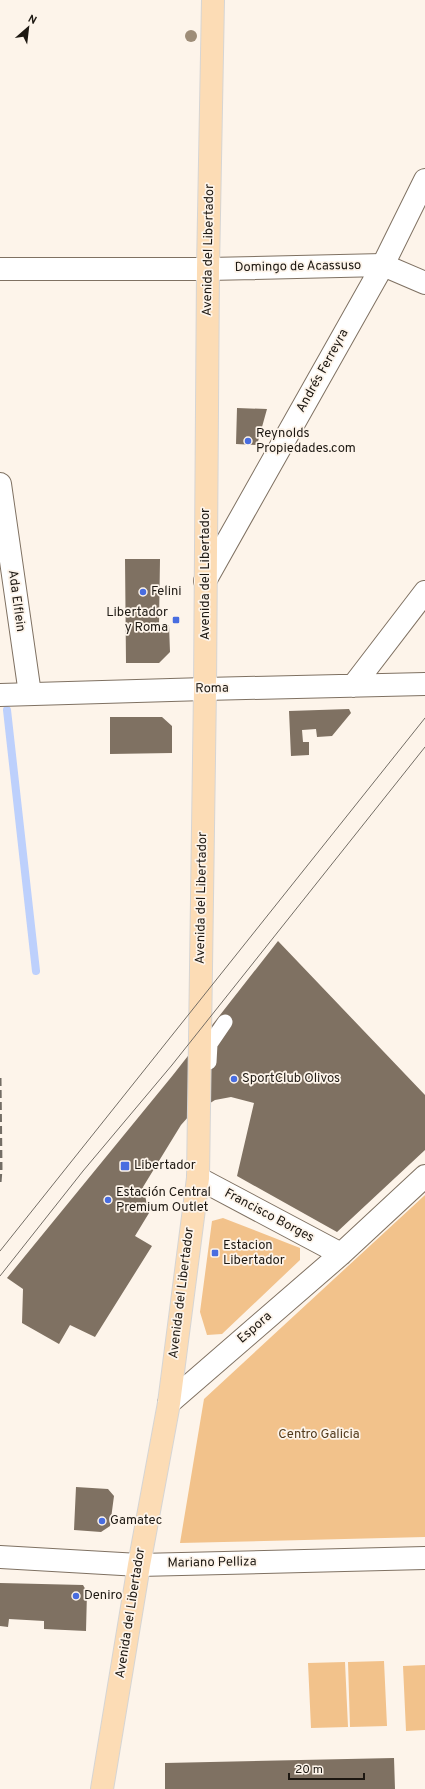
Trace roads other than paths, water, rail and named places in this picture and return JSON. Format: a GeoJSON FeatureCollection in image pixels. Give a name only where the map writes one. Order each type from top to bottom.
{"type":"FeatureCollection","features":[{"type":"Feature","properties":{"kind":"main road","name":"Avenida del Libertador"},"geometry":{"type":"LineString","coordinates":[[102,1789],[139,1565],[168,1403],[198,1178],[205,689],[208,269],[214,0]]}},
{"type":"Feature","properties":{"kind":"street","name":"Andrés Ferreyra"},"geometry":{"type":"LineString","coordinates":[[206,581],[383,265],[425,180]]}},
{"type":"Feature","properties":{"kind":"street","name":"Domingo de Acassuso"},"geometry":{"type":"LineString","coordinates":[[0,268],[208,269],[383,265],[425,283]]}},
{"type":"Feature","properties":{"kind":"street","name":"Ada Elflein"},"geometry":{"type":"LineString","coordinates":[[0,484],[30,694]]}},
{"type":"Feature","properties":{"kind":"street"},"geometry":{"type":"LineString","coordinates":[[353,686],[425,592]]}},
{"type":"Feature","properties":{"kind":"street","name":"Roma"},"geometry":{"type":"LineString","coordinates":[[0,695],[425,684]]}},
{"type":"Feature","properties":{"kind":"street","name":"Espora"},"geometry":{"type":"LineString","coordinates":[[168,1403],[341,1254],[425,1176]]}},
{"type":"Feature","properties":{"kind":"street","name":"Francisco Borges"},"geometry":{"type":"LineString","coordinates":[[198,1178],[341,1254]]}},
{"type":"Feature","properties":{"kind":"street","name":"Mariano Pelliza"},"geometry":{"type":"LineString","coordinates":[[0,1557],[139,1565],[425,1558]]}},
{"type":"Feature","properties":{"kind":"lane"},"geometry":{"type":"LineString","coordinates":[[198,1155],[206,1142],[210,1044],[225,1022]]}},
{"type":"Feature","properties":{"kind":"waterway"},"geometry":{"type":"LineString","coordinates":[[7,710],[36,971]]}},
{"type":"Feature","properties":{"kind":"tram line"},"geometry":{"type":"LineString","coordinates":[[0,1251],[425,718]]}},
{"type":"Feature","properties":{"kind":"tram line"},"geometry":{"type":"LineString","coordinates":[[0,1276],[83,1171],[172,1065],[425,747]]}},
{"type":"Feature","properties":{"kind":"railway"},"geometry":{"type":"LineString","coordinates":[[0,1078],[0,1183]]}},
{"type":"Feature","properties":{"kind":"place","name":"Reynolds Propiedades.com"},"geometry":{"type":"Point","coordinates":[248,441]}},
{"type":"Feature","properties":{"kind":"place","name":"Felini"},"geometry":{"type":"Point","coordinates":[143,592]}},
{"type":"Feature","properties":{"kind":"place","name":"Libertador y Roma"},"geometry":{"type":"Point","coordinates":[176,620]}},
{"type":"Feature","properties":{"kind":"place","name":"SportClub Olivos"},"geometry":{"type":"Point","coordinates":[234,1079]}},
{"type":"Feature","properties":{"kind":"place","name":"Libertador"},"geometry":{"type":"Point","coordinates":[125,1166]}},
{"type":"Feature","properties":{"kind":"place","name":"Estación Central Premium Outlet"},"geometry":{"type":"Point","coordinates":[108,1200]}},
{"type":"Feature","properties":{"kind":"place","name":"Estacion Libertador"},"geometry":{"type":"Point","coordinates":[215,1253]}},
{"type":"Feature","properties":{"kind":"place","name":"Gamatec"},"geometry":{"type":"Point","coordinates":[102,1521]}},
{"type":"Feature","properties":{"kind":"place","name":"Deniro"},"geometry":{"type":"Point","coordinates":[76,1596]}},
{"type":"Feature","properties":{"kind":"park label","name":"Centro Galicia"},"geometry":{"type":"Point","coordinates":[319,1435]}}]}
